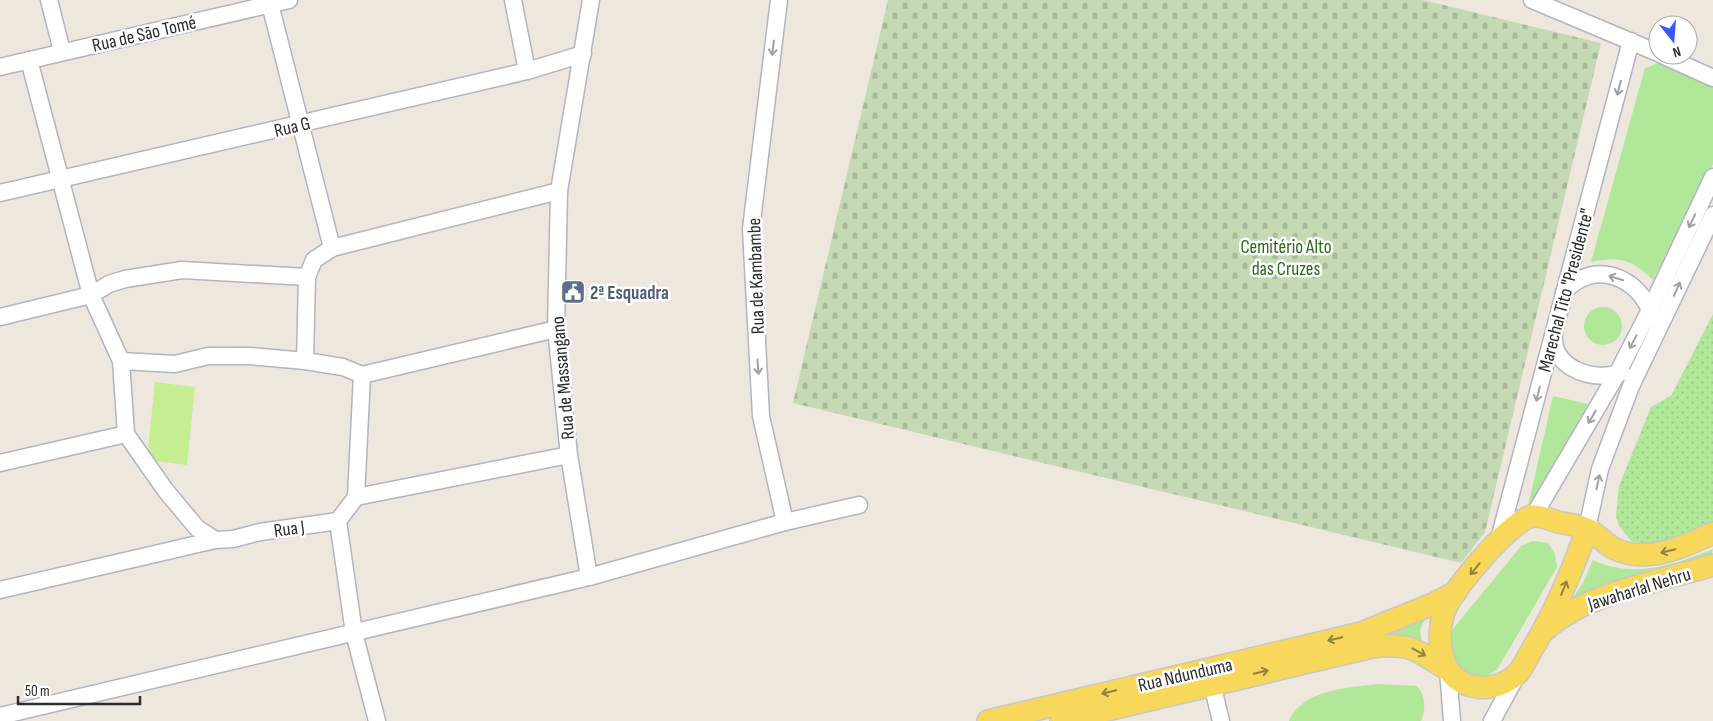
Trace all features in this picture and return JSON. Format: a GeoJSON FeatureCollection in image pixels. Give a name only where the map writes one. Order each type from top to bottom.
{"type":"FeatureCollection","features":[{"type":"Feature","properties":{"kind":"main road"},"geometry":{"type":"LineString","coordinates":[[1448,670],[1440,645],[1444,612],[1456,592],[1499,539],[1520,521],[1534,516],[1587,529],[1561,596],[1543,632],[1518,674]]}},
{"type":"Feature","properties":{"kind":"main road","name":"Jawaharlal Nehru"},"geometry":{"type":"LineString","coordinates":[[1587,529],[1615,549],[1635,554],[1666,553],[1713,533]]}},
{"type":"Feature","properties":{"kind":"main road","name":"Jawaharlal Nehru"},"geometry":{"type":"LineString","coordinates":[[1543,632],[1556,621],[1591,600],[1713,565]]}},
{"type":"Feature","properties":{"kind":"main road","name":"Rua Ndunduma"},"geometry":{"type":"LineString","coordinates":[[988,721],[1361,633],[1456,592]]}},
{"type":"Feature","properties":{"kind":"main road","name":"Rua Ndunduma"},"geometry":{"type":"LineString","coordinates":[[1061,721],[1372,647],[1395,644],[1406,646],[1419,652],[1448,670],[1455,679],[1466,685],[1482,687],[1500,685],[1518,674]]}},
{"type":"Feature","properties":{"kind":"street"},"geometry":{"type":"LineString","coordinates":[[49,0],[62,51]]}},
{"type":"Feature","properties":{"kind":"street","name":"Rua de São Tomé"},"geometry":{"type":"LineString","coordinates":[[0,67],[270,2],[289,0]]}},
{"type":"Feature","properties":{"kind":"street"},"geometry":{"type":"LineString","coordinates":[[513,0],[527,71]]}},
{"type":"Feature","properties":{"kind":"street","name":"Rua de Massangano"},"geometry":{"type":"LineString","coordinates":[[589,577],[569,456],[556,329],[558,191],[591,0]]}},
{"type":"Feature","properties":{"kind":"street","name":"Rua de Kambambe"},"geometry":{"type":"LineString","coordinates":[[780,0],[751,229],[762,416],[785,522]]}},
{"type":"Feature","properties":{"kind":"street"},"geometry":{"type":"LineString","coordinates":[[1532,0],[1648,49]]}},
{"type":"Feature","properties":{"kind":"street"},"geometry":{"type":"LineString","coordinates":[[270,2],[299,124],[332,248]]}},
{"type":"Feature","properties":{"kind":"street","name":"Marechal Tito \"Presidente\""},"geometry":{"type":"LineString","coordinates":[[1499,539],[1631,41]]}},
{"type":"Feature","properties":{"kind":"street","name":"Rua G"},"geometry":{"type":"LineString","coordinates":[[0,193],[61,177],[527,71],[583,54]]}},
{"type":"Feature","properties":{"kind":"street"},"geometry":{"type":"LineString","coordinates":[[29,60],[91,295],[121,361],[126,434],[166,491],[197,528],[215,540]]}},
{"type":"Feature","properties":{"kind":"street"},"geometry":{"type":"LineString","coordinates":[[1684,65],[1713,78]]}},
{"type":"Feature","properties":{"kind":"street"},"geometry":{"type":"LineString","coordinates":[[1534,516],[1616,374],[1650,310],[1713,178]]}},
{"type":"Feature","properties":{"kind":"street"},"geometry":{"type":"LineString","coordinates":[[305,361],[307,277],[314,260],[332,248],[558,191]]}},
{"type":"Feature","properties":{"kind":"street"},"geometry":{"type":"LineString","coordinates":[[1587,529],[1600,469],[1631,386],[1713,214]]}},
{"type":"Feature","properties":{"kind":"street"},"geometry":{"type":"LineString","coordinates":[[0,317],[91,295],[109,284],[182,270],[307,277]]}},
{"type":"Feature","properties":{"kind":"street"},"geometry":{"type":"LineString","coordinates":[[1564,292],[1584,278],[1600,274],[1616,277],[1631,284],[1643,296],[1650,310],[1657,333]]}},
{"type":"Feature","properties":{"kind":"street"},"geometry":{"type":"LineString","coordinates":[[121,361],[175,364],[208,356],[250,356],[344,367],[362,375],[556,329]]}},
{"type":"Feature","properties":{"kind":"street"},"geometry":{"type":"LineString","coordinates":[[1554,330],[1553,343],[1560,357],[1572,367],[1586,374],[1601,377],[1616,374],[1643,364]]}},
{"type":"Feature","properties":{"kind":"street"},"geometry":{"type":"LineString","coordinates":[[362,375],[356,497],[338,521],[354,632],[377,721]]}},
{"type":"Feature","properties":{"kind":"street"},"geometry":{"type":"LineString","coordinates":[[0,463],[126,434]]}},
{"type":"Feature","properties":{"kind":"street"},"geometry":{"type":"LineString","coordinates":[[356,497],[569,456]]}},
{"type":"Feature","properties":{"kind":"street"},"geometry":{"type":"LineString","coordinates":[[0,716],[589,577],[785,522],[859,505]]}},
{"type":"Feature","properties":{"kind":"street","name":"Rua J"},"geometry":{"type":"LineString","coordinates":[[0,590],[215,540],[233,539],[260,532],[338,521]]}},
{"type":"Feature","properties":{"kind":"street"},"geometry":{"type":"LineString","coordinates":[[1448,670],[1452,721]]}},
{"type":"Feature","properties":{"kind":"street"},"geometry":{"type":"LineString","coordinates":[[1492,721],[1518,674]]}},
{"type":"Feature","properties":{"kind":"street"},"geometry":{"type":"LineString","coordinates":[[1212,684],[1221,721]]}},
{"type":"Feature","properties":{"kind":"green space","name":"Cemitério Alto das Cruzes"},"geometry":{"type":"Polygon","coordinates":[[[888,0],[1423,0],[1601,43],[1485,532],[1461,563],[793,403],[888,0]]]}},
{"type":"Feature","properties":{"kind":"green space"},"geometry":{"type":"Polygon","coordinates":[[[1653,65],[1668,65],[1713,86],[1713,164],[1653,280],[1632,263],[1610,259],[1591,262],[1645,68],[1653,65]]]}},
{"type":"Feature","properties":{"kind":"green space"},"geometry":{"type":"Polygon","coordinates":[[[1603,307],[1616,313],[1622,326],[1616,339],[1603,345],[1590,339],[1584,326],[1590,313],[1603,307]]]}},
{"type":"Feature","properties":{"kind":"green space"},"geometry":{"type":"Polygon","coordinates":[[[1713,314],[1713,527],[1685,538],[1643,545],[1631,541],[1619,526],[1616,516],[1619,486],[1651,407],[1671,396],[1713,314]]]}},
{"type":"Feature","properties":{"kind":"green space"},"geometry":{"type":"Polygon","coordinates":[[[155,382],[195,387],[187,465],[147,460],[155,382]]]}},
{"type":"Feature","properties":{"kind":"green space"},"geometry":{"type":"Polygon","coordinates":[[[1553,396],[1588,404],[1526,515],[1553,396]]]}},
{"type":"Feature","properties":{"kind":"green space"},"geometry":{"type":"Polygon","coordinates":[[[1533,541],[1548,543],[1555,554],[1557,567],[1497,670],[1482,678],[1462,674],[1448,643],[1452,630],[1521,546],[1533,541]]]}},
{"type":"Feature","properties":{"kind":"green space"},"geometry":{"type":"Polygon","coordinates":[[[1713,549],[1711,556],[1569,603],[1583,583],[1593,560],[1608,566],[1624,569],[1654,568],[1669,565],[1713,549]]]}},
{"type":"Feature","properties":{"kind":"green space"},"geometry":{"type":"Polygon","coordinates":[[[1428,612],[1420,630],[1423,648],[1361,642],[1428,612]]]}},
{"type":"Feature","properties":{"kind":"green space"},"geometry":{"type":"Polygon","coordinates":[[[1377,684],[1417,686],[1422,694],[1424,703],[1421,721],[1289,721],[1296,710],[1315,696],[1340,689],[1377,684]]]}},
{"type":"Feature","properties":{"kind":"place","name":"2ª Esquadra"},"geometry":{"type":"Point","coordinates":[573,292]}}]}
